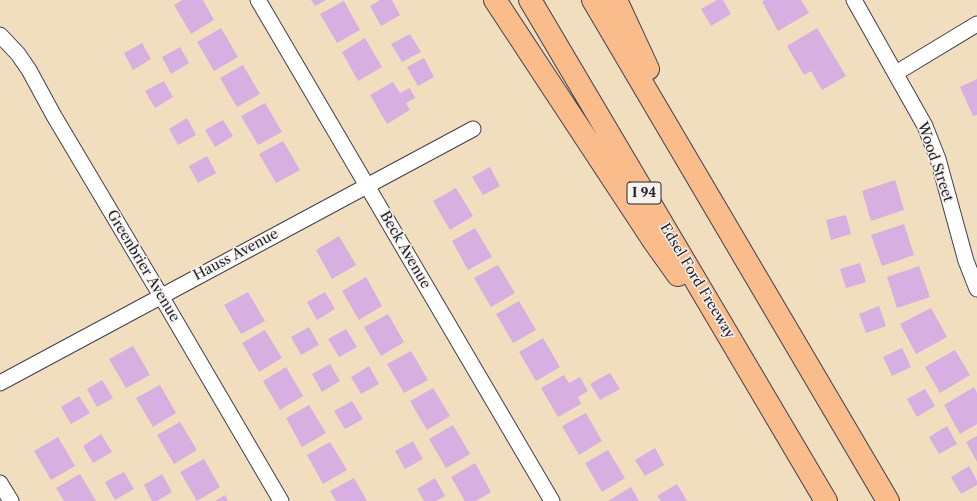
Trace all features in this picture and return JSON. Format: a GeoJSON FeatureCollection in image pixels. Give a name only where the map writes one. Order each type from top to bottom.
{"type":"FeatureCollection","features":[{"type":"Feature","properties":{"kind":"highway"},"geometry":{"type":"LineString","coordinates":[[495,0],[653,240],[758,386]]}},
{"type":"Feature","properties":{"kind":"highway","name":"Edsel Ford Freeway"},"geometry":{"type":"LineString","coordinates":[[530,0],[826,501]]}},
{"type":"Feature","properties":{"kind":"highway"},"geometry":{"type":"LineString","coordinates":[[593,0],[888,501]]}},
{"type":"Feature","properties":{"kind":"highway"},"geometry":{"type":"LineString","coordinates":[[616,0],[650,74],[726,226]]}},
{"type":"Feature","properties":{"kind":"street","name":"Beck Avenue"},"geometry":{"type":"LineString","coordinates":[[258,0],[552,501]]}},
{"type":"Feature","properties":{"kind":"street","name":"Wood Street"},"geometry":{"type":"LineString","coordinates":[[854,0],[896,72],[925,126],[938,159],[966,261],[977,289]]}},
{"type":"Feature","properties":{"kind":"street"},"geometry":{"type":"LineString","coordinates":[[896,72],[977,24]]}},
{"type":"Feature","properties":{"kind":"street","name":"Greenbrier Avenue"},"geometry":{"type":"LineString","coordinates":[[0,35],[18,54],[29,70],[58,122],[281,501]]}},
{"type":"Feature","properties":{"kind":"street","name":"Hauss Avenue"},"geometry":{"type":"LineString","coordinates":[[0,382],[472,129]]}},
{"type":"Feature","properties":{"kind":"street"},"geometry":{"type":"LineString","coordinates":[[0,483],[11,501]]}},
{"type":"Feature","properties":{"kind":"building"},"geometry":{"type":"Polygon","coordinates":[[[182,0],[203,0],[214,20],[191,34],[174,5],[182,0]]]}},
{"type":"Feature","properties":{"kind":"building"},"geometry":{"type":"Polygon","coordinates":[[[311,0],[326,0],[315,6],[311,0]]]}},
{"type":"Feature","properties":{"kind":"building"},"geometry":{"type":"Polygon","coordinates":[[[380,0],[392,0],[400,15],[381,26],[370,6],[380,0]]]}},
{"type":"Feature","properties":{"kind":"building"},"geometry":{"type":"Polygon","coordinates":[[[717,0],[723,0],[731,14],[711,26],[701,9],[717,0]]]}},
{"type":"Feature","properties":{"kind":"building"},"geometry":{"type":"Polygon","coordinates":[[[765,0],[801,0],[809,13],[778,31],[762,2],[765,0]]]}},
{"type":"Feature","properties":{"kind":"building"},"geometry":{"type":"Polygon","coordinates":[[[344,1],[360,30],[337,43],[320,14],[344,1]]]}},
{"type":"Feature","properties":{"kind":"building"},"geometry":{"type":"Polygon","coordinates":[[[221,28],[238,57],[214,71],[197,42],[221,28]]]}},
{"type":"Feature","properties":{"kind":"building"},"geometry":{"type":"Polygon","coordinates":[[[817,28],[846,76],[822,90],[811,71],[804,75],[787,46],[817,28]]]}},
{"type":"Feature","properties":{"kind":"building"},"geometry":{"type":"Polygon","coordinates":[[[410,34],[421,52],[402,62],[391,44],[410,34]]]}},
{"type":"Feature","properties":{"kind":"building"},"geometry":{"type":"Polygon","coordinates":[[[365,38],[382,67],[358,81],[342,52],[365,38]]]}},
{"type":"Feature","properties":{"kind":"building"},"geometry":{"type":"Polygon","coordinates":[[[142,43],[151,59],[133,70],[124,53],[142,43]]]}},
{"type":"Feature","properties":{"kind":"building"},"geometry":{"type":"Polygon","coordinates":[[[180,47],[189,63],[171,74],[162,57],[180,47]]]}},
{"type":"Feature","properties":{"kind":"building"},"geometry":{"type":"Polygon","coordinates":[[[424,58],[434,77],[418,86],[407,67],[424,58]]]}},
{"type":"Feature","properties":{"kind":"building"},"geometry":{"type":"Polygon","coordinates":[[[243,65],[260,94],[237,107],[220,78],[243,65]]]}},
{"type":"Feature","properties":{"kind":"building"},"geometry":{"type":"Polygon","coordinates":[[[977,79],[977,115],[973,116],[960,87],[977,79]]]}},
{"type":"Feature","properties":{"kind":"building"},"geometry":{"type":"Polygon","coordinates":[[[164,81],[173,97],[155,108],[145,91],[164,81]]]}},
{"type":"Feature","properties":{"kind":"building"},"geometry":{"type":"Polygon","coordinates":[[[393,82],[400,93],[410,88],[415,98],[406,103],[410,110],[387,124],[370,95],[393,82]]]}},
{"type":"Feature","properties":{"kind":"building"},"geometry":{"type":"Polygon","coordinates":[[[265,103],[282,132],[258,145],[241,116],[265,103]]]}},
{"type":"Feature","properties":{"kind":"building"},"geometry":{"type":"Polygon","coordinates":[[[187,118],[196,135],[178,145],[169,129],[187,118]]]}},
{"type":"Feature","properties":{"kind":"building"},"geometry":{"type":"Polygon","coordinates":[[[223,120],[233,136],[215,147],[205,130],[223,120]]]}},
{"type":"Feature","properties":{"kind":"building"},"geometry":{"type":"Polygon","coordinates":[[[283,141],[300,170],[276,183],[259,154],[283,141]]]}},
{"type":"Feature","properties":{"kind":"building"},"geometry":{"type":"Polygon","coordinates":[[[207,156],[216,173],[198,183],[189,166],[207,156]]]}},
{"type":"Feature","properties":{"kind":"building"},"geometry":{"type":"Polygon","coordinates":[[[490,167],[500,186],[483,195],[472,177],[490,167]]]}},
{"type":"Feature","properties":{"kind":"building"},"geometry":{"type":"Polygon","coordinates":[[[895,180],[904,210],[871,221],[862,191],[895,180]]]}},
{"type":"Feature","properties":{"kind":"building"},"geometry":{"type":"Polygon","coordinates":[[[456,188],[473,216],[450,230],[433,201],[456,188]]]}},
{"type":"Feature","properties":{"kind":"building"},"geometry":{"type":"Polygon","coordinates":[[[846,215],[851,234],[831,240],[826,220],[846,215]]]}},
{"type":"Feature","properties":{"kind":"building"},"geometry":{"type":"Polygon","coordinates":[[[904,224],[914,255],[882,266],[871,235],[904,224]]]}},
{"type":"Feature","properties":{"kind":"building"},"geometry":{"type":"Polygon","coordinates":[[[475,228],[492,257],[468,270],[452,241],[475,228]]]}},
{"type":"Feature","properties":{"kind":"building"},"geometry":{"type":"Polygon","coordinates":[[[339,236],[356,265],[332,279],[316,250],[339,236]]]}},
{"type":"Feature","properties":{"kind":"building"},"geometry":{"type":"Polygon","coordinates":[[[860,263],[866,282],[846,288],[840,269],[860,263]]]}},
{"type":"Feature","properties":{"kind":"building"},"geometry":{"type":"Polygon","coordinates":[[[498,265],[515,293],[491,307],[474,278],[498,265]]]}},
{"type":"Feature","properties":{"kind":"building"},"geometry":{"type":"Polygon","coordinates":[[[919,266],[930,297],[897,308],[887,277],[919,266]]]}},
{"type":"Feature","properties":{"kind":"building"},"geometry":{"type":"Polygon","coordinates":[[[366,277],[382,306],[359,320],[342,291],[366,277]]]}},
{"type":"Feature","properties":{"kind":"building"},"geometry":{"type":"Polygon","coordinates":[[[248,292],[265,321],[241,334],[224,305],[248,292]]]}},
{"type":"Feature","properties":{"kind":"building"},"geometry":{"type":"Polygon","coordinates":[[[325,292],[335,309],[317,320],[307,302],[325,292]]]}},
{"type":"Feature","properties":{"kind":"building"},"geometry":{"type":"Polygon","coordinates":[[[519,301],[536,330],[513,343],[496,314],[519,301]]]}},
{"type":"Feature","properties":{"kind":"building"},"geometry":{"type":"Polygon","coordinates":[[[879,306],[886,326],[866,333],[859,314],[879,306]]]}},
{"type":"Feature","properties":{"kind":"building"},"geometry":{"type":"Polygon","coordinates":[[[931,308],[947,337],[916,354],[900,324],[931,308]]]}},
{"type":"Feature","properties":{"kind":"building"},"geometry":{"type":"Polygon","coordinates":[[[388,314],[404,342],[381,356],[364,327],[388,314]]]}},
{"type":"Feature","properties":{"kind":"building"},"geometry":{"type":"Polygon","coordinates":[[[309,327],[319,345],[301,355],[291,337],[309,327]]]}},
{"type":"Feature","properties":{"kind":"building"},"geometry":{"type":"Polygon","coordinates":[[[346,329],[357,347],[339,357],[328,339],[346,329]]]}},
{"type":"Feature","properties":{"kind":"building"},"geometry":{"type":"Polygon","coordinates":[[[265,330],[282,358],[259,372],[242,343],[265,330]]]}},
{"type":"Feature","properties":{"kind":"building"},"geometry":{"type":"Polygon","coordinates":[[[543,338],[560,367],[536,381],[519,352],[543,338]]]}},
{"type":"Feature","properties":{"kind":"building"},"geometry":{"type":"Polygon","coordinates":[[[133,346],[150,375],[126,388],[109,359],[133,346]]]}},
{"type":"Feature","properties":{"kind":"building"},"geometry":{"type":"Polygon","coordinates":[[[902,348],[911,367],[892,376],[883,357],[902,348]]]}},
{"type":"Feature","properties":{"kind":"building"},"geometry":{"type":"Polygon","coordinates":[[[955,350],[970,375],[940,393],[925,367],[955,350]]]}},
{"type":"Feature","properties":{"kind":"building"},"geometry":{"type":"Polygon","coordinates":[[[411,351],[428,380],[404,393],[387,364],[411,351]]]}},
{"type":"Feature","properties":{"kind":"building"},"geometry":{"type":"Polygon","coordinates":[[[330,364],[340,381],[322,392],[312,374],[330,364]]]}},
{"type":"Feature","properties":{"kind":"building"},"geometry":{"type":"Polygon","coordinates":[[[369,366],[379,384],[361,394],[351,377],[369,366]]]}},
{"type":"Feature","properties":{"kind":"building"},"geometry":{"type":"Polygon","coordinates":[[[286,367],[303,396],[280,410],[263,381],[286,367]]]}},
{"type":"Feature","properties":{"kind":"building"},"geometry":{"type":"Polygon","coordinates":[[[610,373],[620,389],[600,400],[590,384],[610,373]]]}},
{"type":"Feature","properties":{"kind":"building"},"geometry":{"type":"Polygon","coordinates":[[[564,375],[569,383],[580,377],[588,391],[578,397],[581,404],[558,417],[541,388],[564,375]]]}},
{"type":"Feature","properties":{"kind":"building"},"geometry":{"type":"Polygon","coordinates":[[[102,380],[113,398],[97,407],[87,389],[102,380]]]}},
{"type":"Feature","properties":{"kind":"building"},"geometry":{"type":"Polygon","coordinates":[[[160,385],[176,413],[153,427],[136,398],[160,385]]]}},
{"type":"Feature","properties":{"kind":"building"},"geometry":{"type":"Polygon","coordinates":[[[974,387],[977,393],[977,424],[960,434],[944,405],[974,387]]]}},
{"type":"Feature","properties":{"kind":"building"},"geometry":{"type":"Polygon","coordinates":[[[433,388],[450,416],[427,430],[410,401],[433,388]]]}},
{"type":"Feature","properties":{"kind":"building"},"geometry":{"type":"Polygon","coordinates":[[[925,389],[935,406],[917,417],[907,399],[925,389]]]}},
{"type":"Feature","properties":{"kind":"building"},"geometry":{"type":"Polygon","coordinates":[[[79,396],[90,413],[71,424],[61,407],[79,396]]]}},
{"type":"Feature","properties":{"kind":"building"},"geometry":{"type":"Polygon","coordinates":[[[352,401],[363,419],[345,429],[334,411],[352,401]]]}},
{"type":"Feature","properties":{"kind":"building"},"geometry":{"type":"Polygon","coordinates":[[[309,405],[326,433],[302,447],[286,418],[309,405]]]}},
{"type":"Feature","properties":{"kind":"building"},"geometry":{"type":"Polygon","coordinates":[[[586,413],[602,441],[579,455],[562,426],[586,413]]]}},
{"type":"Feature","properties":{"kind":"building"},"geometry":{"type":"Polygon","coordinates":[[[180,422],[197,450],[174,464],[157,435],[180,422]]]}},
{"type":"Feature","properties":{"kind":"building"},"geometry":{"type":"Polygon","coordinates":[[[453,425],[470,454],[446,468],[429,439],[453,425]]]}},
{"type":"Feature","properties":{"kind":"building"},"geometry":{"type":"Polygon","coordinates":[[[947,426],[957,444],[939,454],[929,437],[947,426]]]}},
{"type":"Feature","properties":{"kind":"building"},"geometry":{"type":"Polygon","coordinates":[[[101,434],[112,452],[93,463],[83,446],[101,434]]]}},
{"type":"Feature","properties":{"kind":"building"},"geometry":{"type":"Polygon","coordinates":[[[977,436],[977,462],[966,442],[977,436]]]}},
{"type":"Feature","properties":{"kind":"building"},"geometry":{"type":"Polygon","coordinates":[[[58,437],[75,466],[51,480],[34,451],[58,437]]]}},
{"type":"Feature","properties":{"kind":"building"},"geometry":{"type":"Polygon","coordinates":[[[413,441],[423,459],[405,469],[395,451],[413,441]]]}},
{"type":"Feature","properties":{"kind":"building"},"geometry":{"type":"Polygon","coordinates":[[[330,442],[347,470],[323,484],[307,455],[330,442]]]}},
{"type":"Feature","properties":{"kind":"building"},"geometry":{"type":"Polygon","coordinates":[[[655,448],[664,465],[645,476],[635,460],[655,448]]]}},
{"type":"Feature","properties":{"kind":"building"},"geometry":{"type":"Polygon","coordinates":[[[608,450],[625,478],[602,492],[585,463],[608,450]]]}},
{"type":"Feature","properties":{"kind":"building"},"geometry":{"type":"Polygon","coordinates":[[[204,459],[220,487],[197,501],[180,472],[204,459]]]}},
{"type":"Feature","properties":{"kind":"building"},"geometry":{"type":"Polygon","coordinates":[[[475,463],[491,492],[476,501],[465,501],[451,477],[475,463]]]}},
{"type":"Feature","properties":{"kind":"building"},"geometry":{"type":"Polygon","coordinates":[[[969,466],[977,481],[977,485],[961,494],[951,477],[969,466]]]}},
{"type":"Feature","properties":{"kind":"building"},"geometry":{"type":"Polygon","coordinates":[[[124,472],[134,489],[115,500],[105,482],[124,472]]]}},
{"type":"Feature","properties":{"kind":"building"},"geometry":{"type":"Polygon","coordinates":[[[80,474],[96,501],[64,501],[56,488],[80,474]]]}},
{"type":"Feature","properties":{"kind":"building"},"geometry":{"type":"Polygon","coordinates":[[[162,474],[172,492],[157,501],[152,501],[144,485],[162,474]]]}},
{"type":"Feature","properties":{"kind":"building"},"geometry":{"type":"Polygon","coordinates":[[[354,478],[367,501],[336,501],[330,491],[354,478]]]}},
{"type":"Feature","properties":{"kind":"building"},"geometry":{"type":"Polygon","coordinates":[[[435,478],[445,496],[436,501],[424,501],[417,489],[435,478]]]}},
{"type":"Feature","properties":{"kind":"building"},"geometry":{"type":"Polygon","coordinates":[[[677,484],[687,501],[661,501],[657,496],[677,484]]]}},
{"type":"Feature","properties":{"kind":"building"},"geometry":{"type":"Polygon","coordinates":[[[631,487],[639,501],[608,501],[631,487]]]}},
{"type":"Feature","properties":{"kind":"building"},"geometry":{"type":"Polygon","coordinates":[[[225,495],[228,501],[215,501],[225,495]]]}}]}
